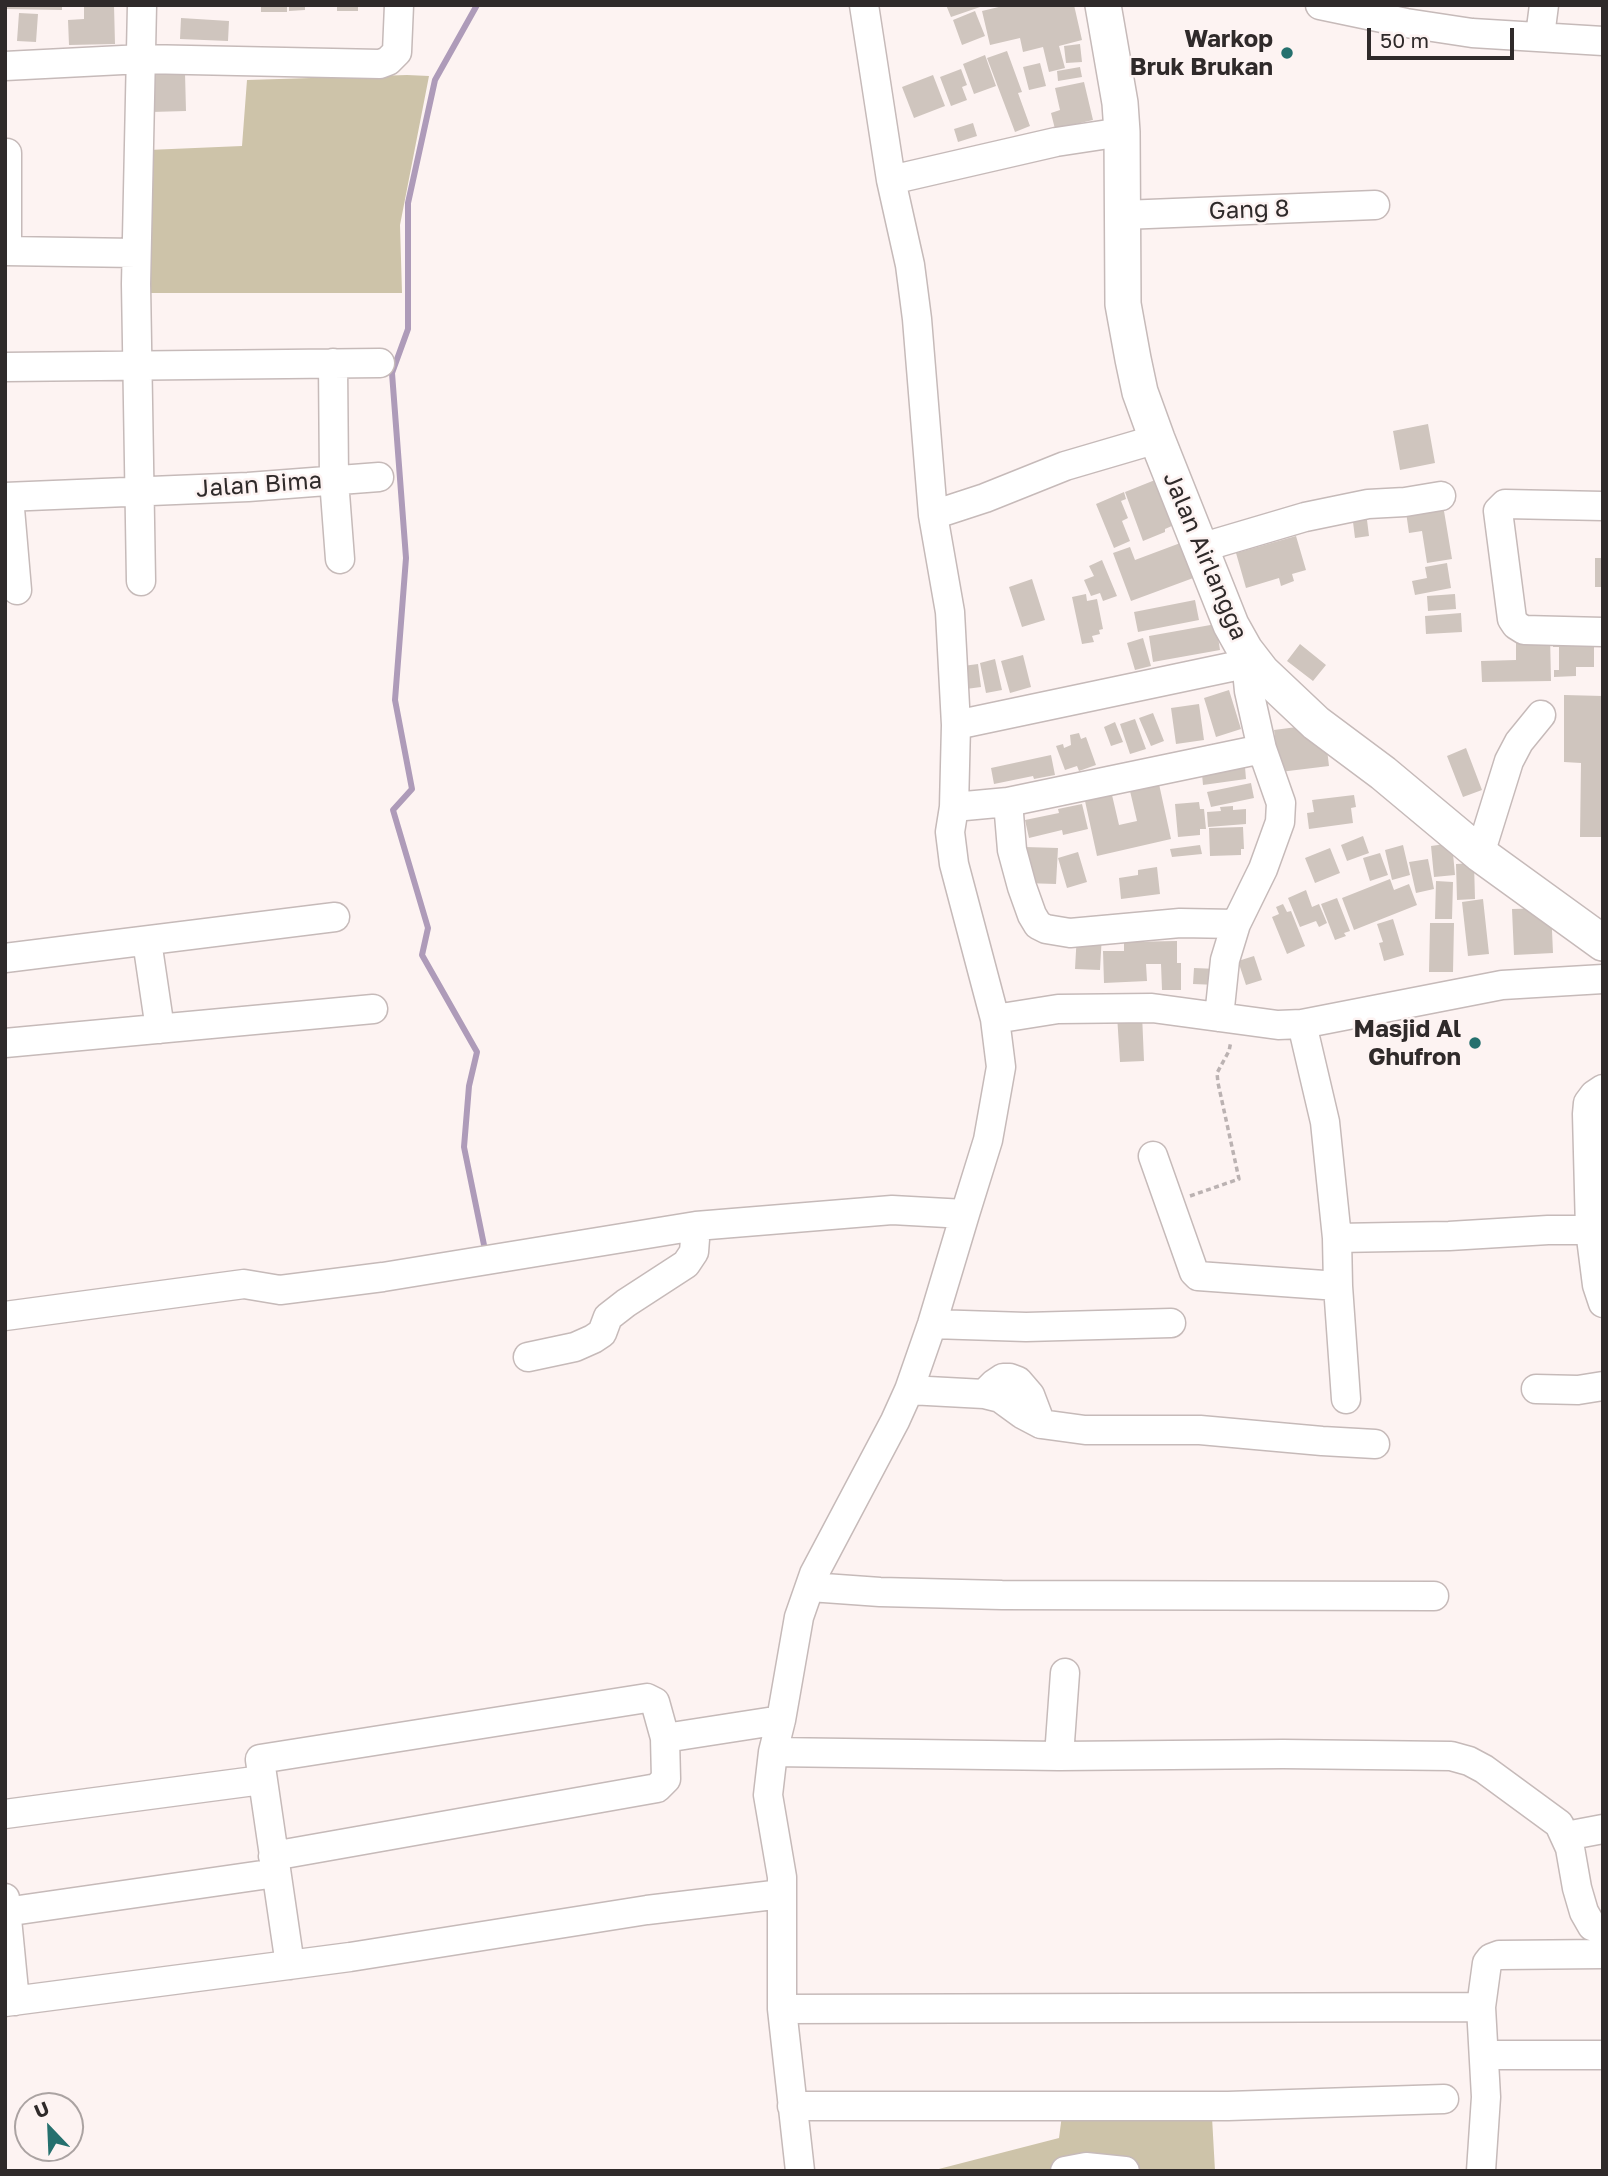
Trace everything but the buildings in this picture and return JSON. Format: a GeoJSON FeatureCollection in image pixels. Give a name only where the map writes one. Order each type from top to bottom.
{"type":"FeatureCollection","features":[{"type":"Feature","properties":{"kind":"main road","name":"Jalan Airlangga"},"geometry":{"type":"LineString","coordinates":[[1103,5],[1120,103],[1122,132],[1123,304],[1140,393],[1219,600],[1245,657],[1316,723],[1383,773],[1480,854],[1603,943]]}},
{"type":"Feature","properties":{"kind":"street"},"geometry":{"type":"LineString","coordinates":[[141,581],[136,253],[142,5]]}},
{"type":"Feature","properties":{"kind":"street"},"geometry":{"type":"LineString","coordinates":[[5,66],[142,59],[380,64],[394,57],[397,52],[399,5]]}},
{"type":"Feature","properties":{"kind":"street"},"geometry":{"type":"LineString","coordinates":[[800,2171],[782,2009],[782,1877],[768,1795],[773,1752],[799,1617],[814,1574],[909,1390],[932,1324],[988,1139],[1001,1067],[999,1036],[954,864],[950,832],[954,807],[956,725],[950,612],[933,515],[917,319],[891,180],[864,5]]}},
{"type":"Feature","properties":{"kind":"street"},"geometry":{"type":"LineString","coordinates":[[1320,5],[1406,23],[1472,33],[1603,41]]}},
{"type":"Feature","properties":{"kind":"street"},"geometry":{"type":"LineString","coordinates":[[1540,36],[1544,5]]}},
{"type":"Feature","properties":{"kind":"street"},"geometry":{"type":"LineString","coordinates":[[891,180],[1010,151],[1122,132]]}},
{"type":"Feature","properties":{"kind":"street"},"geometry":{"type":"LineString","coordinates":[[7,153],[6,251],[136,253]]}},
{"type":"Feature","properties":{"kind":"street","name":"Gang 8"},"geometry":{"type":"LineString","coordinates":[[1123,215],[1375,205]]}},
{"type":"Feature","properties":{"kind":"street"},"geometry":{"type":"LineString","coordinates":[[333,363],[334,480],[340,559]]}},
{"type":"Feature","properties":{"kind":"street"},"geometry":{"type":"LineString","coordinates":[[5,367],[380,363]]}},
{"type":"Feature","properties":{"kind":"street"},"geometry":{"type":"LineString","coordinates":[[933,515],[985,498],[1065,466],[1157,439]]}},
{"type":"Feature","properties":{"kind":"street","name":"Jalan Bima"},"geometry":{"type":"LineString","coordinates":[[7,497],[379,477]]}},
{"type":"Feature","properties":{"kind":"street"},"geometry":{"type":"LineString","coordinates":[[1200,548],[1317,514],[1368,504],[1441,496]]}},
{"type":"Feature","properties":{"kind":"street"},"geometry":{"type":"LineString","coordinates":[[7,497],[17,590]]}},
{"type":"Feature","properties":{"kind":"street"},"geometry":{"type":"LineString","coordinates":[[1603,506],[1505,504],[1498,511],[1512,619],[1516,625],[1524,630],[1603,632]]}},
{"type":"Feature","properties":{"kind":"street"},"geometry":{"type":"LineString","coordinates":[[956,725],[1245,657],[1262,748],[1280,803],[1280,822],[1263,869],[1236,924],[1225,960],[1227,1018]]}},
{"type":"Feature","properties":{"kind":"street"},"geometry":{"type":"LineString","coordinates":[[1480,854],[1510,761],[1519,742],[1541,715]]}},
{"type":"Feature","properties":{"kind":"street"},"geometry":{"type":"LineString","coordinates":[[954,807],[1008,802],[1262,748]]}},
{"type":"Feature","properties":{"kind":"street"},"geometry":{"type":"LineString","coordinates":[[1008,802],[1012,850],[1022,887],[1038,925],[1070,933],[1180,923],[1236,924]]}},
{"type":"Feature","properties":{"kind":"street"},"geometry":{"type":"LineString","coordinates":[[5,958],[335,917]]}},
{"type":"Feature","properties":{"kind":"street"},"geometry":{"type":"LineString","coordinates":[[147,941],[160,1029]]}},
{"type":"Feature","properties":{"kind":"street"},"geometry":{"type":"LineString","coordinates":[[995,1019],[1039,1011],[1152,1008],[1278,1025],[1302,1024],[1502,985],[1603,979]]}},
{"type":"Feature","properties":{"kind":"street"},"geometry":{"type":"LineString","coordinates":[[5,1044],[373,1009]]}},
{"type":"Feature","properties":{"kind":"street"},"geometry":{"type":"LineString","coordinates":[[1302,1024],[1325,1122],[1338,1238],[1338,1286],[1346,1399]]}},
{"type":"Feature","properties":{"kind":"street"},"geometry":{"type":"LineString","coordinates":[[1603,1089],[1588,1103],[1587,1114],[1590,1230],[1597,1285],[1603,1303]]}},
{"type":"Feature","properties":{"kind":"street"},"geometry":{"type":"LineString","coordinates":[[1153,1156],[1194,1272],[1198,1276],[1338,1286]]}},
{"type":"Feature","properties":{"kind":"street"},"geometry":{"type":"LineString","coordinates":[[5,1316],[244,1284],[280,1290],[383,1277],[695,1226],[892,1210],[965,1214]]}},
{"type":"Feature","properties":{"kind":"street"},"geometry":{"type":"LineString","coordinates":[[528,1357],[575,1347],[602,1333],[608,1317],[686,1264],[694,1252],[695,1226]]}},
{"type":"Feature","properties":{"kind":"street"},"geometry":{"type":"LineString","coordinates":[[1338,1238],[1590,1230]]}},
{"type":"Feature","properties":{"kind":"street"},"geometry":{"type":"LineString","coordinates":[[932,1324],[1026,1327],[1171,1323]]}},
{"type":"Feature","properties":{"kind":"street"},"geometry":{"type":"LineString","coordinates":[[909,1390],[984,1394],[1003,1378],[1017,1381],[1035,1404],[1041,1424],[1085,1430],[1199,1430],[1375,1444]]}},
{"type":"Feature","properties":{"kind":"street"},"geometry":{"type":"LineString","coordinates":[[1536,1389],[1578,1390],[1603,1386]]}},
{"type":"Feature","properties":{"kind":"street"},"geometry":{"type":"LineString","coordinates":[[810,1587],[1002,1595],[1434,1596]]}},
{"type":"Feature","properties":{"kind":"street"},"geometry":{"type":"LineString","coordinates":[[1059,1756],[1065,1673]]}},
{"type":"Feature","properties":{"kind":"street"},"geometry":{"type":"LineString","coordinates":[[5,1814],[259,1760],[647,1698],[654,1702],[665,1738],[666,1779],[657,1788],[275,1864],[6,1907],[10,2001],[290,1965],[648,1910],[782,1894]]}},
{"type":"Feature","properties":{"kind":"street"},"geometry":{"type":"LineString","coordinates":[[665,1738],[781,1720]]}},
{"type":"Feature","properties":{"kind":"street"},"geometry":{"type":"LineString","coordinates":[[773,1752],[1059,1756],[1451,1756],[1484,1769],[1559,1824],[1566,1836],[1584,1912],[1592,1926],[1603,1930]]}},
{"type":"Feature","properties":{"kind":"street"},"geometry":{"type":"LineString","coordinates":[[259,1760],[290,1965]]}},
{"type":"Feature","properties":{"kind":"street"},"geometry":{"type":"LineString","coordinates":[[1566,1836],[1603,1829]]}},
{"type":"Feature","properties":{"kind":"street"},"geometry":{"type":"LineString","coordinates":[[1481,2171],[1486,2097],[1481,2007],[1487,1963],[1499,1955],[1603,1954]]}},
{"type":"Feature","properties":{"kind":"street"},"geometry":{"type":"LineString","coordinates":[[782,2009],[1481,2007]]}},
{"type":"Feature","properties":{"kind":"street"},"geometry":{"type":"LineString","coordinates":[[1483,2054],[1603,2055]]}},
{"type":"Feature","properties":{"kind":"street"},"geometry":{"type":"LineString","coordinates":[[792,2106],[1228,2106],[1444,2099]]}},
{"type":"Feature","properties":{"kind":"street"},"geometry":{"type":"LineString","coordinates":[[1065,2171],[1086,2167],[1125,2171]]}},
{"type":"Feature","properties":{"kind":"path"},"geometry":{"type":"LineString","coordinates":[[1170,1203],[1239,1179],[1217,1083],[1217,1073],[1229,1051],[1227,1018]]}},
{"type":"Feature","properties":{"kind":"shaded area"},"geometry":{"type":"Polygon","coordinates":[[[429,76],[400,225],[402,293],[142,293],[148,150],[242,146],[247,80],[429,76]]]}},
{"type":"Feature","properties":{"kind":"shaded area"},"geometry":{"type":"Polygon","coordinates":[[[1062,2115],[1212,2117],[1215,2171],[931,2171],[1059,2138],[1062,2115]]]}},
{"type":"Feature","properties":{"kind":"waterway"},"geometry":{"type":"LineString","coordinates":[[477,5],[435,80],[408,203],[408,329],[392,373],[406,558],[395,700],[412,789],[393,810],[428,928],[422,955],[477,1052],[469,1086],[464,1147],[484,1245]]}},
{"type":"Feature","properties":{"kind":"place","name":"Warkop Bruk Brukan"},"geometry":{"type":"Point","coordinates":[1287,53]}},
{"type":"Feature","properties":{"kind":"place","name":"Masjid Al Ghufron"},"geometry":{"type":"Point","coordinates":[1475,1043]}}]}
